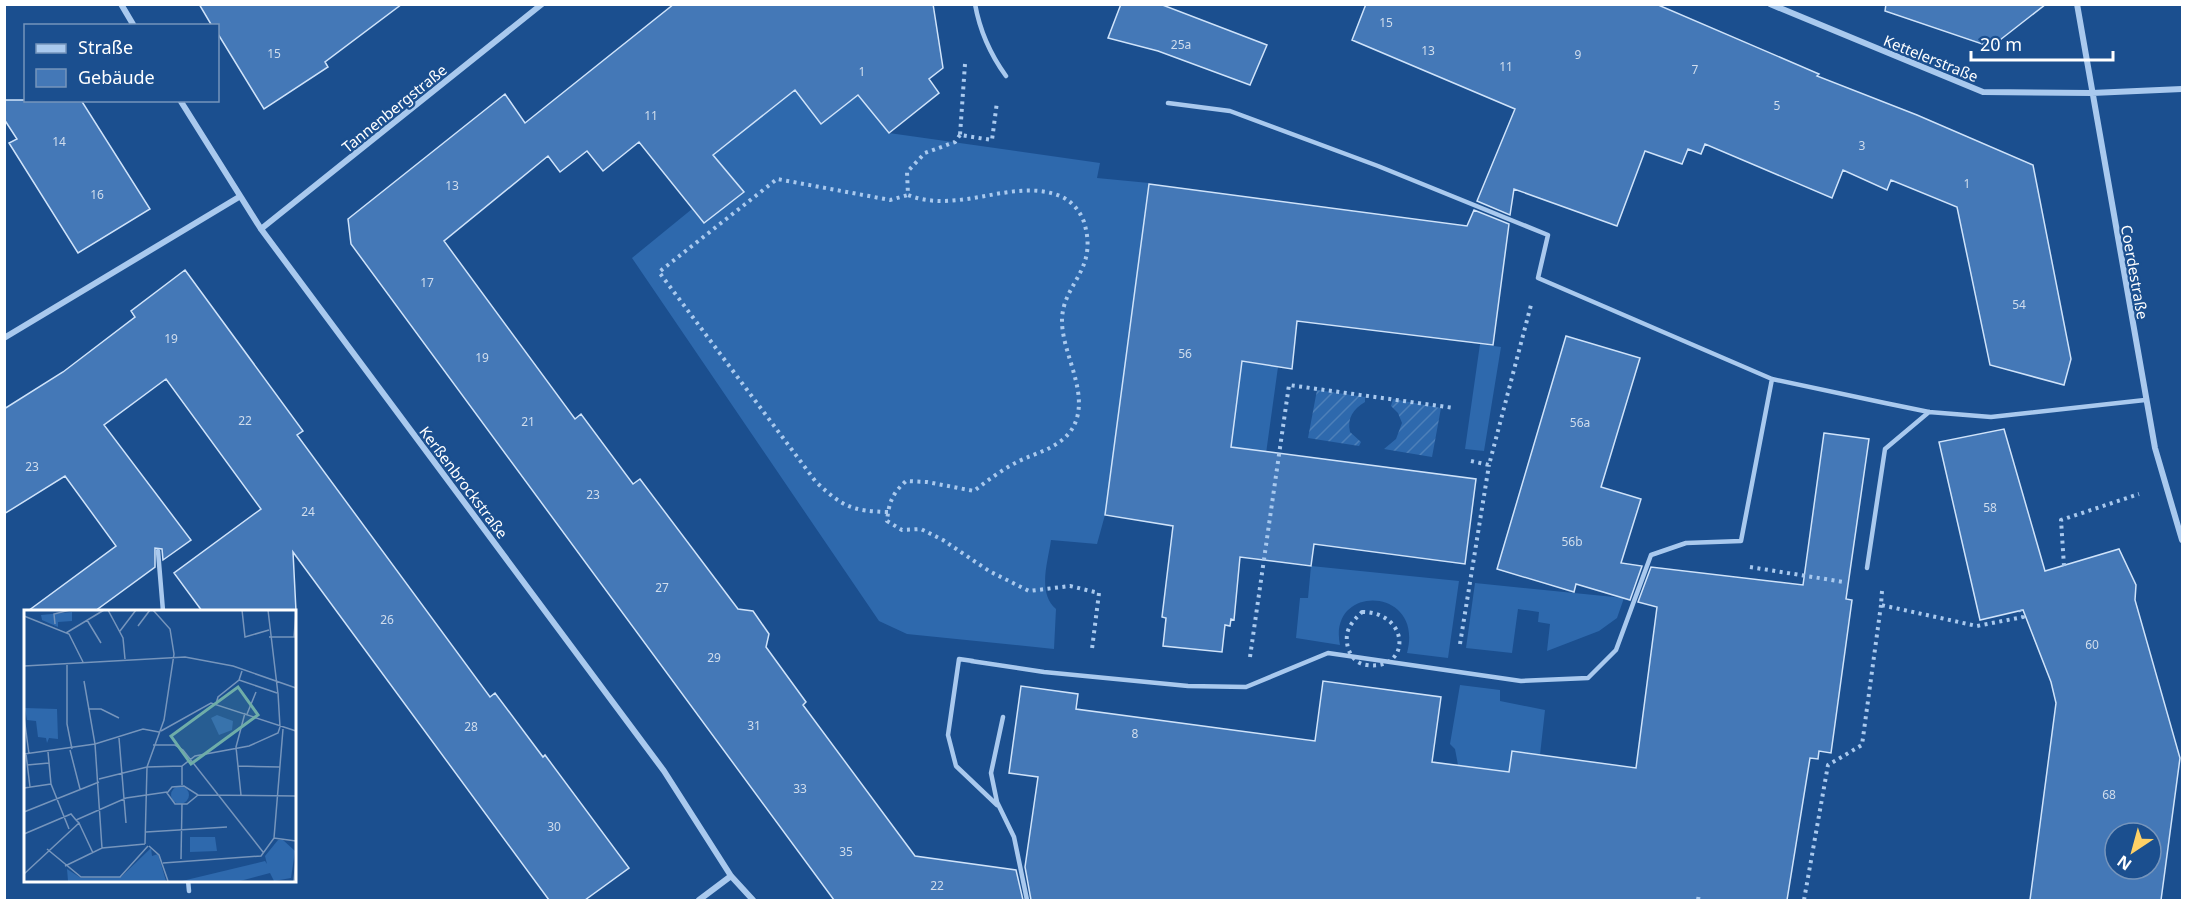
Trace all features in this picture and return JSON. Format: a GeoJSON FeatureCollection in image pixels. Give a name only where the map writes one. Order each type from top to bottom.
{"type":"FeatureCollection","features":[{"type":"Feature","properties":{"kind":"street"},"geometry":{"type":"LineString","coordinates":[[121,4],[133,24]]}},
{"type":"Feature","properties":{"kind":"street","name":"Tannenbergstraße"},"geometry":{"type":"LineString","coordinates":[[261,229],[542,4]]}},
{"type":"Feature","properties":{"kind":"street","name":"Kettelerstraße"},"geometry":{"type":"LineString","coordinates":[[1770,4],[1983,92],[2092,93],[2182,89]]}},
{"type":"Feature","properties":{"kind":"street","name":"Coerdestraße"},"geometry":{"type":"LineString","coordinates":[[2077,4],[2145,400],[2182,540]]}},
{"type":"Feature","properties":{"kind":"street","name":"Kerßenbrockstraße"},"geometry":{"type":"LineString","coordinates":[[181,102],[261,229],[664,771],[730,876],[753,900]]}},
{"type":"Feature","properties":{"kind":"street"},"geometry":{"type":"LineString","coordinates":[[4,338],[239,197]]}},
{"type":"Feature","properties":{"kind":"street"},"geometry":{"type":"LineString","coordinates":[[699,900],[730,876]]}},
{"type":"Feature","properties":{"kind":"lane"},"geometry":{"type":"LineString","coordinates":[[975,4],[979,27],[1006,76]]}},
{"type":"Feature","properties":{"kind":"lane"},"geometry":{"type":"LineString","coordinates":[[1168,103],[1230,111],[1378,166],[1548,235],[1538,278],[1772,379],[1929,412],[1991,417],[2145,400]]}},
{"type":"Feature","properties":{"kind":"lane"},"geometry":{"type":"LineString","coordinates":[[1002,809],[956,766],[948,735],[959,659],[1188,686],[1246,687],[1328,653],[1521,681],[1587,678],[1616,650],[1651,555],[1686,543],[1741,541],[1772,379]]}},
{"type":"Feature","properties":{"kind":"lane"},"geometry":{"type":"LineString","coordinates":[[1867,568],[1885,449],[1929,412]]}},
{"type":"Feature","properties":{"kind":"lane"},"geometry":{"type":"LineString","coordinates":[[158,551],[163,610]]}},
{"type":"Feature","properties":{"kind":"lane"},"geometry":{"type":"LineString","coordinates":[[1003,717],[991,773],[997,802],[1016,845],[1027,900]]}},
{"type":"Feature","properties":{"kind":"lane"},"geometry":{"type":"LineString","coordinates":[[188,881],[189,891]]}},
{"type":"Feature","properties":{"kind":"path"},"geometry":{"type":"LineString","coordinates":[[908,195],[907,172],[925,153],[955,142],[960,135],[964,68],[979,27]]}},
{"type":"Feature","properties":{"kind":"path"},"geometry":{"type":"LineString","coordinates":[[960,135],[992,140],[998,94]]}},
{"type":"Feature","properties":{"kind":"path"},"geometry":{"type":"LineString","coordinates":[[888,512],[858,511],[848,507],[839,503],[816,482],[659,272],[777,179],[890,200],[908,195],[926,202],[956,202],[1041,191],[1062,197],[1081,211],[1090,240],[1084,266],[1068,298],[1062,320],[1079,408],[1070,431],[1052,448],[1020,460],[974,491],[927,482],[906,481],[894,492],[887,521],[902,530],[921,529],[943,540],[989,571],[1029,591],[1070,586],[1099,593],[1089,676]]}},
{"type":"Feature","properties":{"kind":"path"},"geometry":{"type":"LineString","coordinates":[[1455,671],[1489,465],[1538,278]]}},
{"type":"Feature","properties":{"kind":"path"},"geometry":{"type":"LineString","coordinates":[[1246,687],[1288,385],[1454,408]]}},
{"type":"Feature","properties":{"kind":"path"},"geometry":{"type":"LineString","coordinates":[[1471,462],[1489,465]]}},
{"type":"Feature","properties":{"kind":"path"},"geometry":{"type":"LineString","coordinates":[[2064,566],[2061,520],[2166,485]]}},
{"type":"Feature","properties":{"kind":"path"},"geometry":{"type":"LineString","coordinates":[[1738,565],[1853,584],[1856,565],[1883,571],[1881,605],[1862,745],[1828,765],[1804,900]]}},
{"type":"Feature","properties":{"kind":"path"},"geometry":{"type":"LineString","coordinates":[[1881,605],[1977,626],[2023,617],[2020,610]]}},
{"type":"Feature","properties":{"kind":"path"},"geometry":{"type":"LineString","coordinates":[[1698,900],[1699,894]]}},
{"type":"Feature","properties":{"kind":"shaded area"},"geometry":{"type":"Polygon","coordinates":[[[795,90],[821,124],[858,95],[889,133],[1100,163],[1097,178],[1149,183],[1105,515],[1097,544],[1051,540],[1045,586],[1050,602],[1056,609],[1054,649],[907,634],[879,621],[632,258],[692,209],[704,223],[743,193],[713,155],[795,90]]]}},
{"type":"Feature","properties":{"kind":"shaded area"},"geometry":{"type":"Polygon","coordinates":[[[1480,344],[1501,347],[1484,451],[1465,449],[1480,344]]]}},
{"type":"Feature","properties":{"kind":"shaded area"},"geometry":{"type":"Polygon","coordinates":[[[1242,361],[1278,367],[1254,540],[1219,533],[1242,361]]]}},
{"type":"Feature","properties":{"kind":"shaded area"},"geometry":{"type":"Polygon","coordinates":[[[1317,390],[1365,397],[1365,402],[1354,411],[1349,422],[1350,432],[1361,442],[1359,446],[1308,438],[1317,390]]]}},
{"type":"Feature","properties":{"kind":"shaded area"},"geometry":{"type":"Polygon","coordinates":[[[1393,399],[1441,408],[1432,457],[1384,449],[1396,439],[1402,423],[1398,413],[1391,406],[1393,399]]]}},
{"type":"Feature","properties":{"kind":"shaded area"},"geometry":{"type":"Polygon","coordinates":[[[1311,566],[1459,581],[1448,658],[1407,653],[1409,631],[1402,615],[1390,605],[1375,601],[1360,603],[1348,611],[1340,625],[1340,645],[1296,638],[1300,598],[1308,598],[1311,566]]]}},
{"type":"Feature","properties":{"kind":"shaded area"},"geometry":{"type":"Polygon","coordinates":[[[1475,583],[1624,598],[1617,618],[1599,631],[1547,651],[1550,624],[1538,622],[1539,612],[1518,609],[1512,653],[1466,648],[1475,583]]]}},
{"type":"Feature","properties":{"kind":"shaded area"},"geometry":{"type":"Polygon","coordinates":[[[1460,685],[1500,690],[1500,701],[1545,710],[1540,755],[1509,772],[1458,765],[1455,749],[1450,744],[1460,685]]]}},
{"type":"Feature","properties":{"kind":"building"},"geometry":{"type":"Polygon","coordinates":[[[199,4],[402,4],[325,62],[328,67],[264,109],[219,36],[219,24],[211,24],[199,4]]]}},
{"type":"Feature","properties":{"kind":"building"},"geometry":{"type":"Polygon","coordinates":[[[674,4],[933,4],[943,68],[929,79],[939,93],[889,133],[858,95],[821,124],[795,90],[713,155],[744,192],[704,223],[639,142],[603,171],[587,151],[560,172],[548,156],[444,241],[575,419],[581,414],[633,484],[640,479],[738,609],[753,611],[769,634],[766,647],[806,702],[803,705],[915,856],[1016,870],[1023,900],[834,900],[351,244],[348,219],[505,94],[525,123],[674,4]]]}},
{"type":"Feature","properties":{"kind":"building"},"geometry":{"type":"Polygon","coordinates":[[[1121,4],[1160,4],[1267,45],[1250,85],[1158,51],[1108,38],[1121,4]]]}},
{"type":"Feature","properties":{"kind":"building"},"geometry":{"type":"Polygon","coordinates":[[[1366,4],[1656,4],[1819,74],[1817,76],[1917,115],[2033,165],[2071,359],[2064,385],[1990,365],[1957,207],[1891,180],[1887,190],[1843,170],[1832,198],[1705,144],[1701,154],[1688,149],[1682,164],[1645,151],[1617,226],[1514,189],[1510,215],[1477,201],[1515,109],[1352,40],[1366,4]]]}},
{"type":"Feature","properties":{"kind":"building"},"geometry":{"type":"Polygon","coordinates":[[[1886,4],[2046,4],[1991,47],[1885,11],[1886,4]]]}},
{"type":"Feature","properties":{"kind":"building"},"geometry":{"type":"Polygon","coordinates":[[[4,100],[82,102],[150,209],[78,253],[9,143],[17,139],[4,119],[4,100]]]}},
{"type":"Feature","properties":{"kind":"building"},"geometry":{"type":"Polygon","coordinates":[[[1149,184],[1467,226],[1474,210],[1509,224],[1493,345],[1297,321],[1292,369],[1242,361],[1231,447],[1476,479],[1465,564],[1314,544],[1311,566],[1240,557],[1234,620],[1231,619],[1230,626],[1225,625],[1222,652],[1163,646],[1166,618],[1162,617],[1173,526],[1105,515],[1149,184]]]}},
{"type":"Feature","properties":{"kind":"building"},"geometry":{"type":"Polygon","coordinates":[[[185,270],[303,431],[297,435],[490,697],[495,693],[543,757],[545,755],[629,868],[585,900],[549,900],[293,552],[296,610],[201,610],[174,573],[261,509],[166,379],[104,425],[191,540],[163,560],[162,549],[155,548],[155,567],[96,610],[29,610],[116,546],[65,476],[4,514],[4,409],[63,372],[135,317],[131,311],[185,270]]]}},
{"type":"Feature","properties":{"kind":"building"},"geometry":{"type":"Polygon","coordinates":[[[1566,336],[1640,358],[1601,487],[1641,499],[1621,563],[1642,566],[1630,600],[1576,584],[1574,592],[1497,569],[1566,336]]]}},
{"type":"Feature","properties":{"kind":"building"},"geometry":{"type":"Polygon","coordinates":[[[2004,429],[2045,571],[2119,549],[2136,585],[2135,600],[2180,758],[2161,900],[2030,900],[2056,703],[2051,682],[2023,610],[1980,620],[1939,442],[2004,429]]]}},
{"type":"Feature","properties":{"kind":"building"},"geometry":{"type":"Polygon","coordinates":[[[1824,433],[1869,439],[1846,599],[1852,600],[1831,753],[1819,751],[1818,759],[1810,758],[1787,900],[1031,900],[1025,867],[1038,777],[1009,773],[1021,686],[1078,694],[1076,709],[1315,741],[1323,681],[1441,697],[1432,762],[1509,772],[1512,751],[1636,768],[1657,607],[1638,602],[1651,567],[1803,585],[1824,433]]]}}]}
